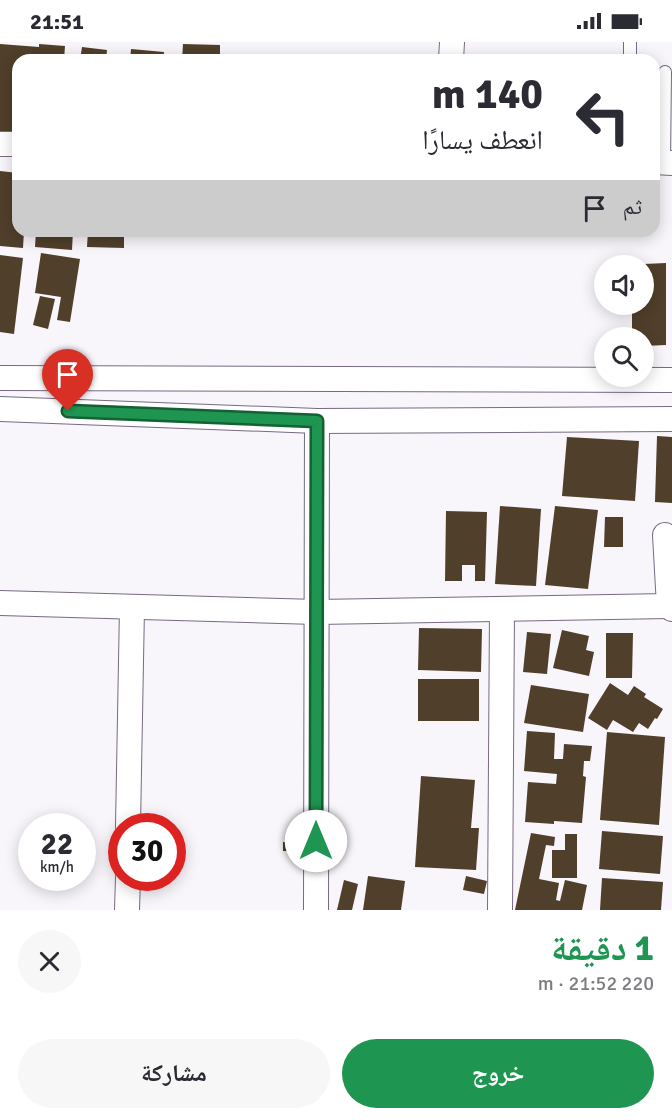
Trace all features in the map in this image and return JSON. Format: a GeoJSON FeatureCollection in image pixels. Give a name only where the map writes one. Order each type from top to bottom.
{"type":"FeatureCollection","features":[{"type":"Feature","properties":{"kind":"street"},"geometry":{"type":"LineString","coordinates":[[0,378],[672,380]]}},
{"type":"Feature","properties":{"kind":"street"},"geometry":{"type":"LineString","coordinates":[[0,409],[317,421],[672,419]]}},
{"type":"Feature","properties":{"kind":"street"},"geometry":{"type":"LineString","coordinates":[[316,910],[317,421]]}},
{"type":"Feature","properties":{"kind":"street"},"geometry":{"type":"LineString","coordinates":[[0,603],[317,612],[671,608],[665,535]]}},
{"type":"Feature","properties":{"kind":"street"},"geometry":{"type":"LineString","coordinates":[[128,813],[132,607]]}},
{"type":"Feature","properties":{"kind":"street"},"geometry":{"type":"LineString","coordinates":[[500,910],[502,609]]}},
{"type":"Feature","properties":{"kind":"street"},"geometry":{"type":"LineString","coordinates":[[127,910],[128,891]]}},
{"type":"Feature","properties":{"kind":"lane"},"geometry":{"type":"LineString","coordinates":[[663,162],[664,72]]}},
{"type":"Feature","properties":{"kind":"building"},"geometry":{"type":"Polygon","coordinates":[[[0,44],[65,46],[64,54],[12,54],[12,133],[0,134],[0,44]]]}},
{"type":"Feature","properties":{"kind":"building"},"geometry":{"type":"Polygon","coordinates":[[[183,44],[220,45],[220,54],[182,54],[183,44]]]}},
{"type":"Feature","properties":{"kind":"building"},"geometry":{"type":"Polygon","coordinates":[[[82,47],[107,50],[107,54],[81,54],[82,47]]]}},
{"type":"Feature","properties":{"kind":"building"},"geometry":{"type":"Polygon","coordinates":[[[131,49],[164,52],[164,54],[131,54],[131,49]]]}},
{"type":"Feature","properties":{"kind":"building"},"geometry":{"type":"Polygon","coordinates":[[[0,171],[12,172],[12,237],[24,237],[23,248],[0,246],[0,171]]]}},
{"type":"Feature","properties":{"kind":"building"},"geometry":{"type":"Polygon","coordinates":[[[36,237],[73,237],[72,250],[35,247],[36,237]]]}},
{"type":"Feature","properties":{"kind":"building"},"geometry":{"type":"Polygon","coordinates":[[[88,237],[124,237],[124,248],[87,247],[88,237]]]}},
{"type":"Feature","properties":{"kind":"building"},"geometry":{"type":"Polygon","coordinates":[[[41,253],[80,259],[70,322],[57,320],[61,297],[35,293],[41,253]]]}},
{"type":"Feature","properties":{"kind":"building"},"geometry":{"type":"Polygon","coordinates":[[[0,255],[23,258],[14,334],[0,332],[0,255]]]}},
{"type":"Feature","properties":{"kind":"building"},"geometry":{"type":"Polygon","coordinates":[[[666,263],[666,345],[654,346],[654,327],[632,327],[632,315],[654,315],[654,264],[666,263]]]}},
{"type":"Feature","properties":{"kind":"building"},"geometry":{"type":"Polygon","coordinates":[[[40,296],[55,299],[48,329],[33,325],[40,296]]]}},
{"type":"Feature","properties":{"kind":"building"},"geometry":{"type":"Polygon","coordinates":[[[657,436],[672,437],[672,503],[655,502],[657,436]]]}},
{"type":"Feature","properties":{"kind":"building"},"geometry":{"type":"Polygon","coordinates":[[[567,437],[639,441],[635,501],[562,496],[567,437]]]}},
{"type":"Feature","properties":{"kind":"building"},"geometry":{"type":"Polygon","coordinates":[[[500,506],[541,509],[536,586],[495,584],[500,506]]]}},
{"type":"Feature","properties":{"kind":"building"},"geometry":{"type":"Polygon","coordinates":[[[555,506],[598,510],[588,589],[545,585],[555,506]]]}},
{"type":"Feature","properties":{"kind":"building"},"geometry":{"type":"Polygon","coordinates":[[[446,511],[487,512],[485,581],[475,581],[475,565],[462,565],[462,581],[445,581],[446,511]]]}},
{"type":"Feature","properties":{"kind":"building"},"geometry":{"type":"Polygon","coordinates":[[[605,517],[623,517],[623,547],[604,547],[605,517]]]}},
{"type":"Feature","properties":{"kind":"building"},"geometry":{"type":"Polygon","coordinates":[[[419,628],[482,629],[481,672],[418,670],[419,628]]]}},
{"type":"Feature","properties":{"kind":"building"},"geometry":{"type":"Polygon","coordinates":[[[562,630],[589,636],[586,650],[594,652],[589,676],[553,668],[562,630]]]}},
{"type":"Feature","properties":{"kind":"building"},"geometry":{"type":"Polygon","coordinates":[[[527,632],[551,634],[547,674],[523,672],[527,632]]]}},
{"type":"Feature","properties":{"kind":"building"},"geometry":{"type":"Polygon","coordinates":[[[606,633],[633,633],[632,678],[606,678],[606,633]]]}},
{"type":"Feature","properties":{"kind":"building"},"geometry":{"type":"Polygon","coordinates":[[[418,679],[479,679],[479,721],[418,721],[418,679]]]}},
{"type":"Feature","properties":{"kind":"building"},"geometry":{"type":"Polygon","coordinates":[[[610,683],[628,695],[634,686],[646,694],[644,697],[663,709],[648,729],[639,723],[633,732],[613,720],[607,730],[588,718],[610,683]]]}},
{"type":"Feature","properties":{"kind":"building"},"geometry":{"type":"Polygon","coordinates":[[[531,685],[589,694],[583,732],[524,723],[531,685]]]}},
{"type":"Feature","properties":{"kind":"building"},"geometry":{"type":"Polygon","coordinates":[[[527,731],[555,733],[554,759],[563,759],[564,744],[592,746],[590,761],[584,761],[583,776],[586,777],[582,823],[525,822],[528,782],[556,784],[557,774],[524,771],[527,731]]]}},
{"type":"Feature","properties":{"kind":"building"},"geometry":{"type":"Polygon","coordinates":[[[607,732],[665,737],[659,825],[600,820],[607,732]]]}},
{"type":"Feature","properties":{"kind":"building"},"geometry":{"type":"Polygon","coordinates":[[[421,776],[475,780],[471,828],[479,828],[476,870],[415,867],[421,776]]]}},
{"type":"Feature","properties":{"kind":"building"},"geometry":{"type":"Polygon","coordinates":[[[602,831],[663,836],[660,874],[599,869],[602,831]]]}},
{"type":"Feature","properties":{"kind":"building"},"geometry":{"type":"Polygon","coordinates":[[[531,833],[555,837],[554,846],[546,845],[539,879],[559,883],[556,900],[560,901],[565,880],[587,885],[582,910],[515,910],[531,833]]]}},
{"type":"Feature","properties":{"kind":"building"},"geometry":{"type":"Polygon","coordinates":[[[565,834],[577,834],[577,878],[552,878],[552,850],[565,850],[565,834]]]}},
{"type":"Feature","properties":{"kind":"building"},"geometry":{"type":"Polygon","coordinates":[[[283,842],[299,842],[299,851],[283,851],[283,842]]]}},
{"type":"Feature","properties":{"kind":"building"},"geometry":{"type":"Polygon","coordinates":[[[368,876],[405,881],[401,910],[363,910],[368,876]]]}},
{"type":"Feature","properties":{"kind":"building"},"geometry":{"type":"Polygon","coordinates":[[[466,876],[487,881],[484,894],[463,890],[466,876]]]}},
{"type":"Feature","properties":{"kind":"building"},"geometry":{"type":"Polygon","coordinates":[[[602,878],[663,882],[661,910],[600,910],[602,878]]]}},
{"type":"Feature","properties":{"kind":"building"},"geometry":{"type":"Polygon","coordinates":[[[344,880],[358,884],[352,910],[337,910],[344,880]]]}},
{"type":"Feature","properties":{"kind":"route"},"geometry":{"type":"LineString","coordinates":[[68,411],[317,421],[316,841]]}}]}
